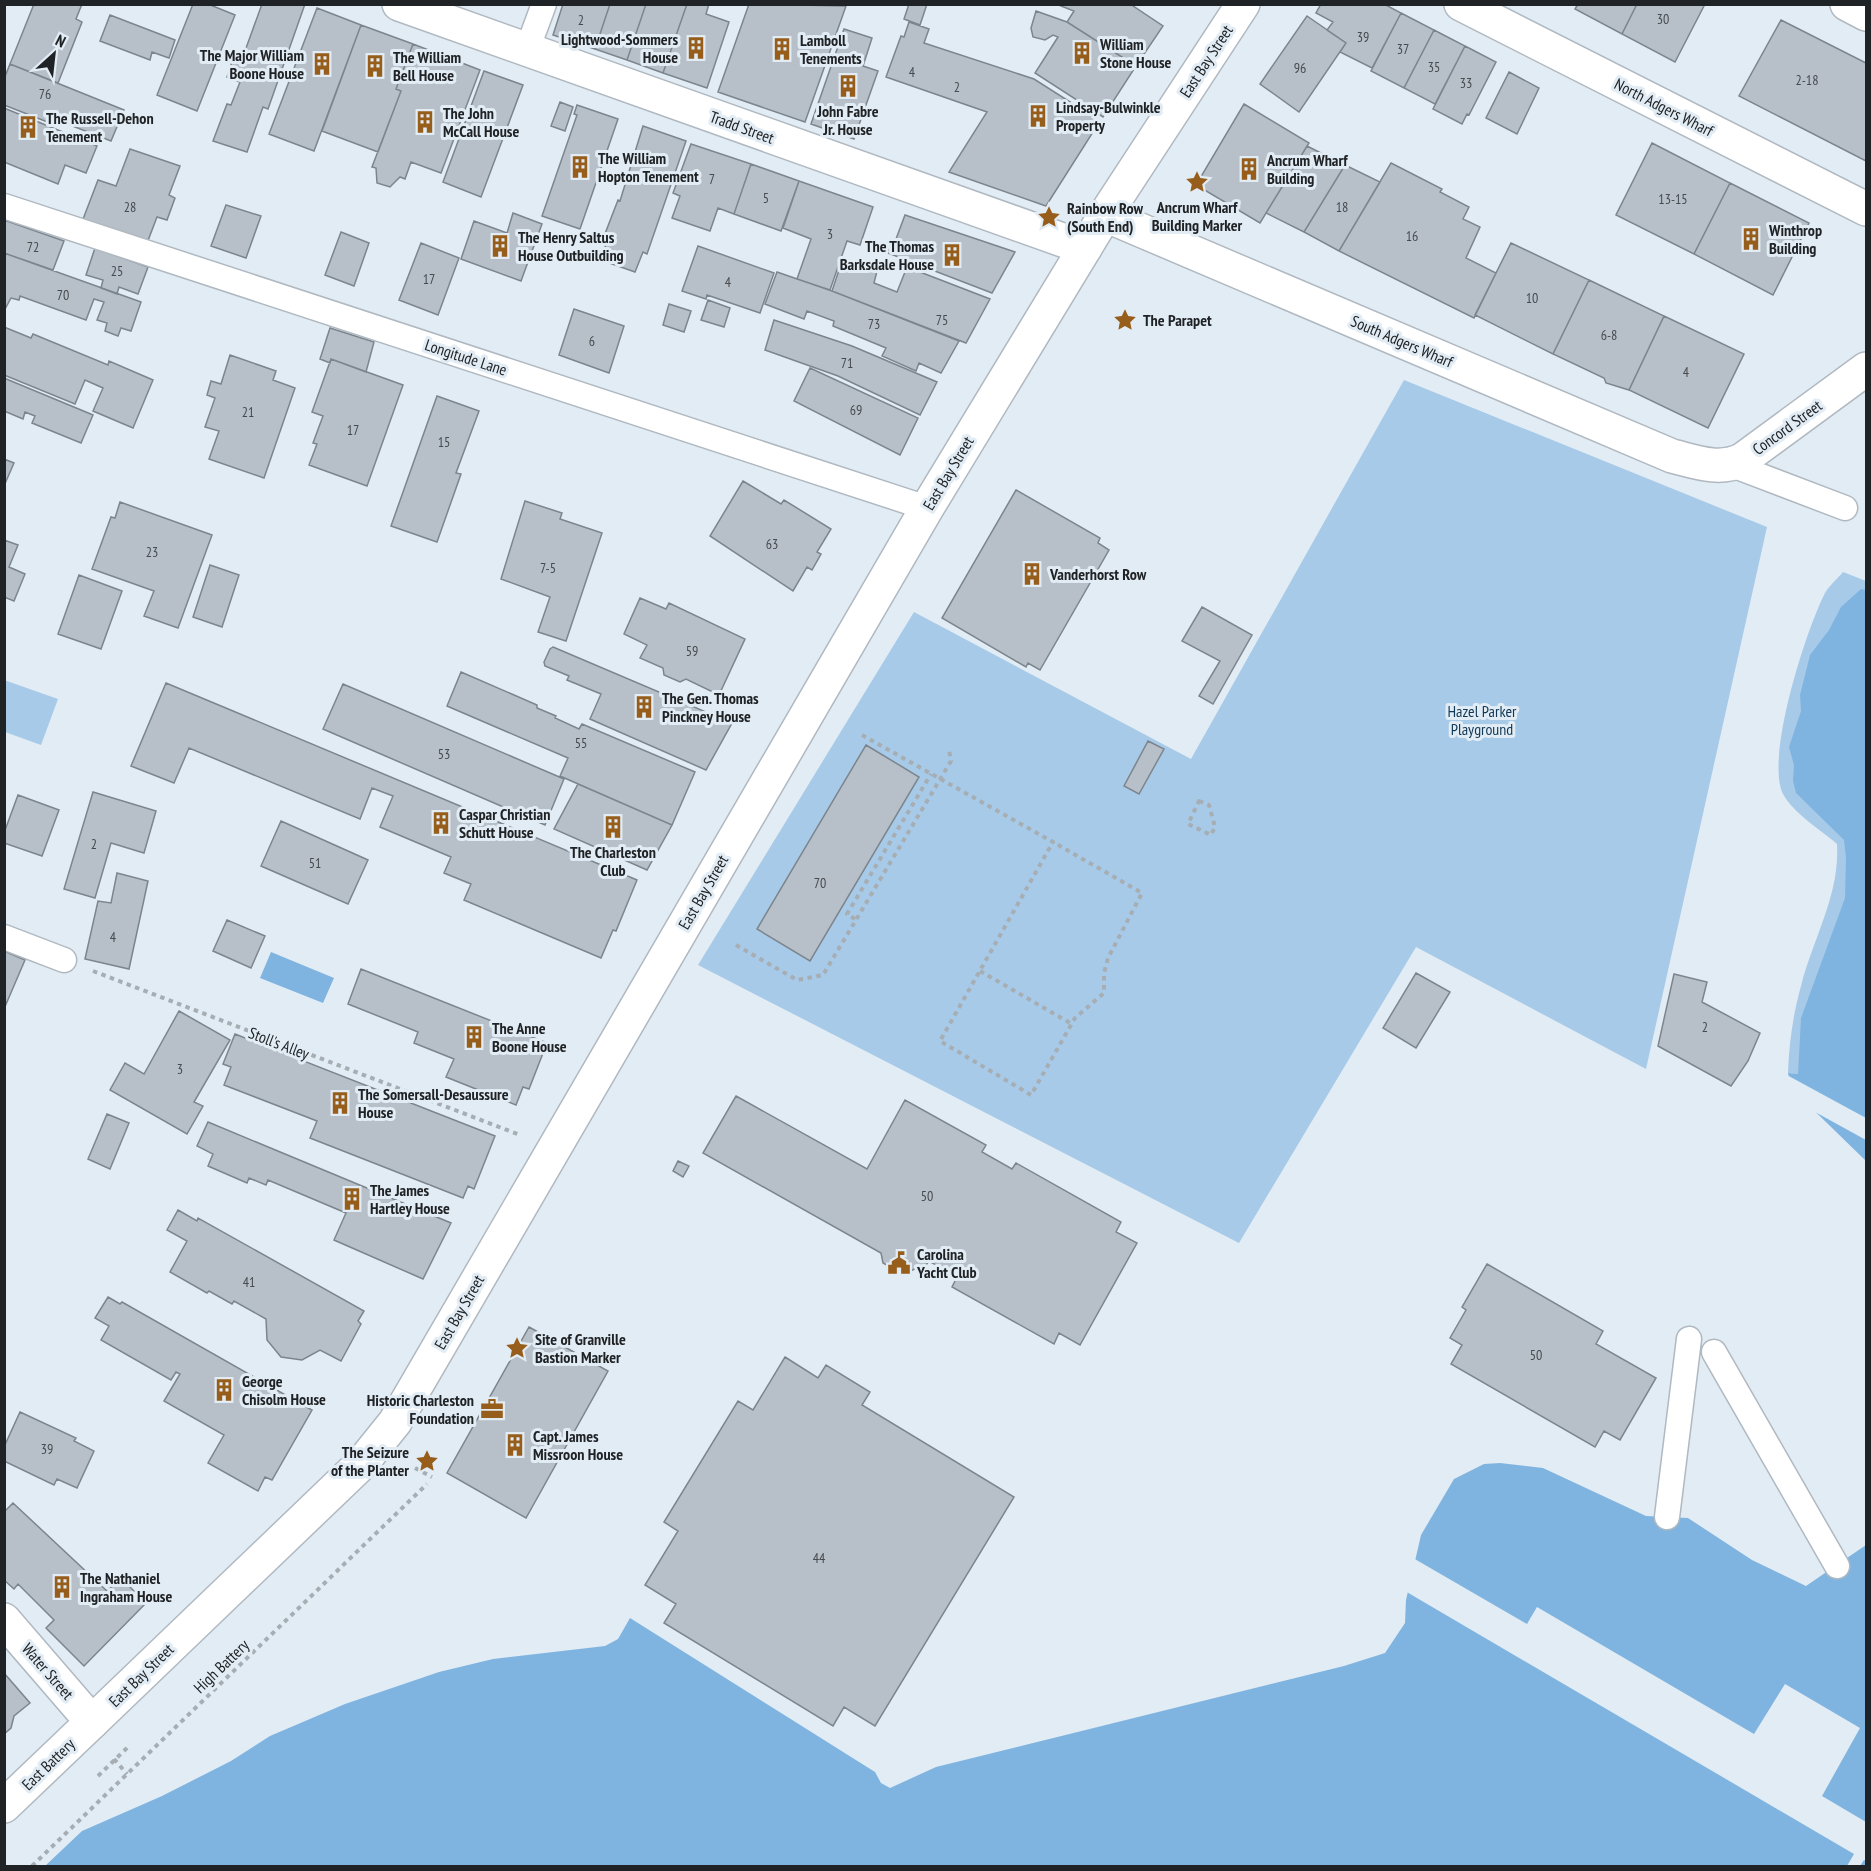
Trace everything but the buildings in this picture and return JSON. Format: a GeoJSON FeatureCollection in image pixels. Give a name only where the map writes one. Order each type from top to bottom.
{"type":"FeatureCollection","features":[{"type":"Feature","properties":{"kind":"street","name":"Tradd Street"},"geometry":{"type":"LineString","coordinates":[[399,4],[1085,248]]}},
{"type":"Feature","properties":{"kind":"street","name":"East Bay Street"},"geometry":{"type":"LineString","coordinates":[[92,1722],[362,1462],[394,1422],[927,508],[1085,248],[1243,4]]}},
{"type":"Feature","properties":{"kind":"street","name":"North Adgers Wharf"},"geometry":{"type":"LineString","coordinates":[[1461,4],[1866,209]]}},
{"type":"Feature","properties":{"kind":"street"},"geometry":{"type":"LineString","coordinates":[[1847,4],[1866,14]]}},
{"type":"Feature","properties":{"kind":"street","name":"South Adgers Wharf"},"geometry":{"type":"LineString","coordinates":[[1106,215],[1672,456],[1716,464]]}},
{"type":"Feature","properties":{"kind":"street","name":"Concord Street"},"geometry":{"type":"LineString","coordinates":[[1716,464],[1866,369]]}},
{"type":"Feature","properties":{"kind":"street","name":"Water Street"},"geometry":{"type":"LineString","coordinates":[[4,1620],[92,1722]]}},
{"type":"Feature","properties":{"kind":"street","name":"East Battery"},"geometry":{"type":"LineString","coordinates":[[4,1806],[92,1722]]}},
{"type":"Feature","properties":{"kind":"lane"},"geometry":{"type":"LineString","coordinates":[[527,50],[544,4]]}},
{"type":"Feature","properties":{"kind":"lane","name":"Longitude Lane"},"geometry":{"type":"LineString","coordinates":[[4,206],[927,508]]}},
{"type":"Feature","properties":{"kind":"lane"},"geometry":{"type":"LineString","coordinates":[[1716,464],[1845,508]]}},
{"type":"Feature","properties":{"kind":"lane"},"geometry":{"type":"LineString","coordinates":[[4,937],[64,960]]}},
{"type":"Feature","properties":{"kind":"lane"},"geometry":{"type":"LineString","coordinates":[[1667,1517],[1689,1339]]}},
{"type":"Feature","properties":{"kind":"lane"},"geometry":{"type":"LineString","coordinates":[[1714,1352],[1837,1566]]}},
{"type":"Feature","properties":{"kind":"path"},"geometry":{"type":"LineString","coordinates":[[862,735],[1053,842],[1142,893],[1108,958],[1104,973],[1104,993],[1084,1008],[1072,1024],[1030,1095],[940,1041],[1053,842]]}},
{"type":"Feature","properties":{"kind":"path"},"geometry":{"type":"LineString","coordinates":[[736,945],[797,980],[823,975],[951,761],[949,750]]}},
{"type":"Feature","properties":{"kind":"path"},"geometry":{"type":"LineString","coordinates":[[856,920],[847,915],[931,774]]}},
{"type":"Feature","properties":{"kind":"path"},"geometry":{"type":"LineString","coordinates":[[1199,801],[1209,805],[1215,827],[1211,835],[1188,824],[1199,801]]}},
{"type":"Feature","properties":{"kind":"path","name":"Stoll's Alley"},"geometry":{"type":"LineString","coordinates":[[64,960],[554,1149]]}},
{"type":"Feature","properties":{"kind":"path"},"geometry":{"type":"LineString","coordinates":[[980,970],[1072,1024]]}},
{"type":"Feature","properties":{"kind":"path"},"geometry":{"type":"LineString","coordinates":[[415,1468],[432,1477]]}},
{"type":"Feature","properties":{"kind":"path","name":"High Battery"},"geometry":{"type":"LineString","coordinates":[[32,1866],[427,1484]]}},
{"type":"Feature","properties":{"kind":"path"},"geometry":{"type":"LineString","coordinates":[[98,1776],[130,1745]]}},
{"type":"Feature","properties":{"kind":"path"},"geometry":{"type":"LineString","coordinates":[[114,1759],[127,1774]]}},
{"type":"Feature","properties":{"kind":"green space","name":"Hazel Parker Playground"},"geometry":{"type":"Polygon","coordinates":[[[1404,380],[1767,527],[1646,1069],[1416,947],[1239,1243],[698,965],[914,612],[1191,759],[1404,380]]]}},
{"type":"Feature","properties":{"kind":"green space"},"geometry":{"type":"Polygon","coordinates":[[[1843,572],[1866,581],[1866,842],[1807,1075],[1788,1073],[1790,1040],[1806,968],[1830,899],[1837,863],[1837,844],[1800,814],[1783,794],[1779,777],[1779,753],[1790,694],[1808,635],[1825,593],[1843,572]]]}},
{"type":"Feature","properties":{"kind":"green space"},"geometry":{"type":"Polygon","coordinates":[[[4,680],[58,699],[41,745],[5,732],[4,680]]]}},
{"type":"Feature","properties":{"kind":"shaded area"},"geometry":{"type":"Polygon","coordinates":[[[1861,589],[1866,590],[1866,1161],[1791,1088],[1788,1073],[1798,1074],[1801,1018],[1845,898],[1846,858],[1844,840],[1796,793],[1793,781],[1794,765],[1789,747],[1801,711],[1800,695],[1810,655],[1829,630],[1841,607],[1861,589]]]}},
{"type":"Feature","properties":{"kind":"shaded area"},"geometry":{"type":"Polygon","coordinates":[[[271,952],[334,978],[323,1003],[260,978],[271,952]]]}},
{"type":"Feature","properties":{"kind":"shaded area"},"geometry":{"type":"Polygon","coordinates":[[[1500,1463],[1543,1468],[1646,1516],[1688,1518],[1752,1560],[1806,1586],[1866,1545],[1866,1866],[45,1866],[82,1831],[162,1796],[231,1761],[270,1736],[345,1704],[439,1672],[493,1659],[605,1646],[618,1639],[630,1618],[875,1772],[881,1783],[890,1788],[936,1767],[1344,1666],[1385,1653],[1405,1623],[1406,1600],[1421,1535],[1454,1479],[1484,1464],[1500,1463]]]}},
{"type":"Feature","properties":{"kind":"pier"},"geometry":{"type":"Polygon","coordinates":[[[1785,1074],[1866,1118],[1866,1140],[1806,1107],[1789,1090],[1785,1074]]]}},
{"type":"Feature","properties":{"kind":"pier"},"geometry":{"type":"Polygon","coordinates":[[[1413,1558],[1527,1624],[1537,1607],[1754,1734],[1785,1684],[1860,1728],[1822,1796],[1866,1822],[1866,1861],[1864,1860],[1860,1866],[1847,1866],[1854,1854],[1405,1591],[1413,1558]]]}},
{"type":"Feature","properties":{"kind":"place","name":"Lightwood-Sommers House"},"geometry":{"type":"Point","coordinates":[696,48]}},
{"type":"Feature","properties":{"kind":"place","name":"Lamboll Tenements"},"geometry":{"type":"Point","coordinates":[782,49]}},
{"type":"Feature","properties":{"kind":"place","name":"William Stone House"},"geometry":{"type":"Point","coordinates":[1082,53]}},
{"type":"Feature","properties":{"kind":"place","name":"The Major William Boone House"},"geometry":{"type":"Point","coordinates":[322,64]}},
{"type":"Feature","properties":{"kind":"place","name":"The William Bell House"},"geometry":{"type":"Point","coordinates":[375,66]}},
{"type":"Feature","properties":{"kind":"place","name":"John Fabre Jr. House"},"geometry":{"type":"Point","coordinates":[848,86]}},
{"type":"Feature","properties":{"kind":"place","name":"Lindsay-Bulwinkle Property"},"geometry":{"type":"Point","coordinates":[1038,116]}},
{"type":"Feature","properties":{"kind":"place","name":"The John McCall House"},"geometry":{"type":"Point","coordinates":[425,122]}},
{"type":"Feature","properties":{"kind":"place","name":"The Russell-Dehon Tenement"},"geometry":{"type":"Point","coordinates":[28,127]}},
{"type":"Feature","properties":{"kind":"place","name":"The William Hopton Tenement"},"geometry":{"type":"Point","coordinates":[580,167]}},
{"type":"Feature","properties":{"kind":"place","name":"Ancrum Wharf Building"},"geometry":{"type":"Point","coordinates":[1249,169]}},
{"type":"Feature","properties":{"kind":"place","name":"Ancrum Wharf Building Marker"},"geometry":{"type":"Point","coordinates":[1197,182]}},
{"type":"Feature","properties":{"kind":"place","name":"Rainbow Row (South End)"},"geometry":{"type":"Point","coordinates":[1049,217]}},
{"type":"Feature","properties":{"kind":"place","name":"Winthrop Building"},"geometry":{"type":"Point","coordinates":[1751,239]}},
{"type":"Feature","properties":{"kind":"place","name":"The Henry Saltus House Outbuilding"},"geometry":{"type":"Point","coordinates":[500,246]}},
{"type":"Feature","properties":{"kind":"place","name":"The Thomas Barksdale House"},"geometry":{"type":"Point","coordinates":[952,255]}},
{"type":"Feature","properties":{"kind":"place","name":"The Parapet"},"geometry":{"type":"Point","coordinates":[1125,320]}},
{"type":"Feature","properties":{"kind":"place","name":"Vanderhorst Row"},"geometry":{"type":"Point","coordinates":[1032,574]}},
{"type":"Feature","properties":{"kind":"place","name":"The Gen. Thomas Pinckney House"},"geometry":{"type":"Point","coordinates":[644,707]}},
{"type":"Feature","properties":{"kind":"place","name":"Caspar Christian Schutt House"},"geometry":{"type":"Point","coordinates":[441,823]}},
{"type":"Feature","properties":{"kind":"place","name":"The Charleston Club"},"geometry":{"type":"Point","coordinates":[613,827]}},
{"type":"Feature","properties":{"kind":"place","name":"The Anne Boone House"},"geometry":{"type":"Point","coordinates":[474,1037]}},
{"type":"Feature","properties":{"kind":"place","name":"The Somersall-Desaussure House"},"geometry":{"type":"Point","coordinates":[340,1103]}},
{"type":"Feature","properties":{"kind":"place","name":"The James Hartley House"},"geometry":{"type":"Point","coordinates":[352,1199]}},
{"type":"Feature","properties":{"kind":"place","name":"Carolina Yacht Club"},"geometry":{"type":"Point","coordinates":[899,1263]}},
{"type":"Feature","properties":{"kind":"place","name":"Site of Granville Bastion Marker"},"geometry":{"type":"Point","coordinates":[517,1348]}},
{"type":"Feature","properties":{"kind":"place","name":"George Chisolm House"},"geometry":{"type":"Point","coordinates":[224,1390]}},
{"type":"Feature","properties":{"kind":"place","name":"Historic Charleston Foundation"},"geometry":{"type":"Point","coordinates":[492,1409]}},
{"type":"Feature","properties":{"kind":"place","name":"Capt. James Missroon House"},"geometry":{"type":"Point","coordinates":[515,1445]}},
{"type":"Feature","properties":{"kind":"place","name":"The Seizure of the Planter"},"geometry":{"type":"Point","coordinates":[427,1461]}},
{"type":"Feature","properties":{"kind":"place","name":"The Nathaniel Ingraham House"},"geometry":{"type":"Point","coordinates":[62,1587]}}]}
